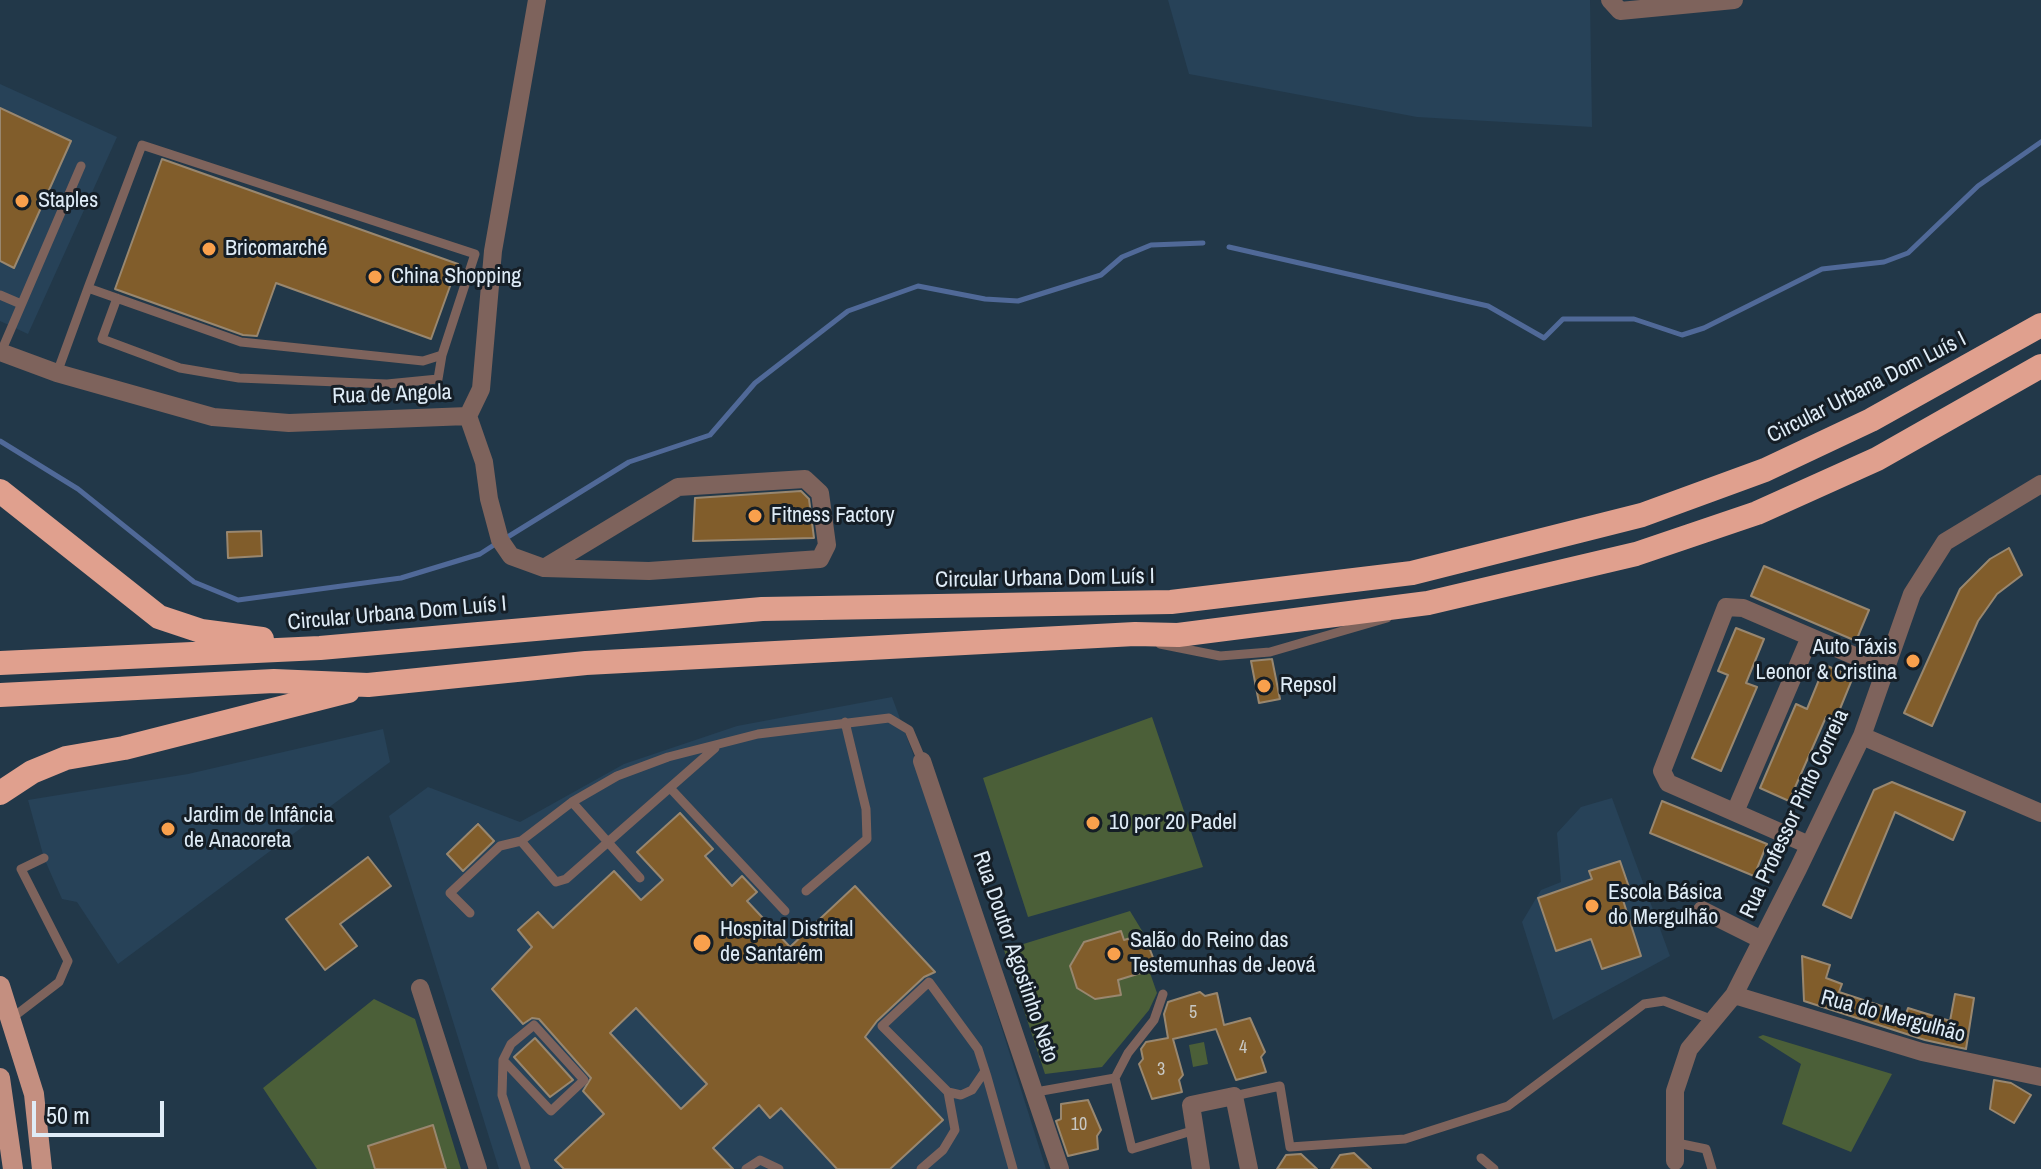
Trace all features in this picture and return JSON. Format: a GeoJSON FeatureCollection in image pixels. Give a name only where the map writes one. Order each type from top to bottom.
{"type":"FeatureCollection","features":[{"type":"Feature","properties":{"kind":"highway","name":"Circular Urbana Dom Luís I"},"geometry":{"type":"LineString","coordinates":[[0,663],[320,648],[762,609],[1171,602],[1412,573],[1642,515],[1765,470],[1871,420],[2041,325]]}},
{"type":"Feature","properties":{"kind":"highway"},"geometry":{"type":"LineString","coordinates":[[0,695],[274,681],[368,685],[586,663],[1135,634],[1178,635],[1428,603],[1636,554],[1757,513],[1877,459],[2041,366]]}},
{"type":"Feature","properties":{"kind":"highway"},"geometry":{"type":"LineString","coordinates":[[0,491],[159,617],[201,631],[320,648]]}},
{"type":"Feature","properties":{"kind":"highway"},"geometry":{"type":"LineString","coordinates":[[0,793],[32,772],[66,758],[124,748],[276,712],[368,685]]}},
{"type":"Feature","properties":{"kind":"main road"},"geometry":{"type":"LineString","coordinates":[[0,986],[34,1094],[42,1169]]}},
{"type":"Feature","properties":{"kind":"main road"},"geometry":{"type":"LineString","coordinates":[[0,1078],[13,1169]]}},
{"type":"Feature","properties":{"kind":"street","name":"Rua de Angola"},"geometry":{"type":"LineString","coordinates":[[0,352],[57,373],[213,417],[289,423],[468,416],[481,389],[484,252],[537,0]]}},
{"type":"Feature","properties":{"kind":"street"},"geometry":{"type":"LineString","coordinates":[[1610,0],[1620,11],[1734,0]]}},
{"type":"Feature","properties":{"kind":"street"},"geometry":{"type":"LineString","coordinates":[[468,416],[484,462],[489,499],[503,544],[511,556],[544,568],[616,570],[761,565],[820,559],[827,545],[820,493],[805,479],[678,487],[607,533],[544,568]]}},
{"type":"Feature","properties":{"kind":"street","name":"Rua Professor Pinto Correia"},"geometry":{"type":"LineString","coordinates":[[1675,1166],[1672,1142],[1675,1091],[1689,1049],[1734,995],[1809,845],[1862,736],[1912,594],[1945,542],[2041,484]]}},
{"type":"Feature","properties":{"kind":"street"},"geometry":{"type":"LineString","coordinates":[[607,533],[600,561],[616,570]]}},
{"type":"Feature","properties":{"kind":"street"},"geometry":{"type":"LineString","coordinates":[[1809,845],[1668,783],[1662,771],[1726,607],[1743,608],[1885,669]]}},
{"type":"Feature","properties":{"kind":"street"},"geometry":{"type":"LineString","coordinates":[[1735,812],[1810,637]]}},
{"type":"Feature","properties":{"kind":"street"},"geometry":{"type":"LineString","coordinates":[[1862,736],[2041,813]]}},
{"type":"Feature","properties":{"kind":"street","name":"Rua Doutor Agostinho Neto"},"geometry":{"type":"LineString","coordinates":[[922,761],[1060,1169]]}},
{"type":"Feature","properties":{"kind":"street"},"geometry":{"type":"LineString","coordinates":[[1702,910],[1762,940]]}},
{"type":"Feature","properties":{"kind":"street"},"geometry":{"type":"LineString","coordinates":[[420,988],[478,1169]]}},
{"type":"Feature","properties":{"kind":"street","name":"Rua do Mergulhão"},"geometry":{"type":"LineString","coordinates":[[1734,995],[1922,1052],[2041,1077]]}},
{"type":"Feature","properties":{"kind":"street"},"geometry":{"type":"LineString","coordinates":[[1201,1169],[1191,1105],[1234,1096],[1249,1169]]}},
{"type":"Feature","properties":{"kind":"lane"},"geometry":{"type":"LineString","coordinates":[[57,373],[142,145],[484,252],[442,355],[438,379],[387,384],[239,378],[195,370],[102,339],[117,298]]}},
{"type":"Feature","properties":{"kind":"lane"},"geometry":{"type":"LineString","coordinates":[[0,352],[81,166]]}},
{"type":"Feature","properties":{"kind":"lane"},"geometry":{"type":"LineString","coordinates":[[88,288],[241,342],[423,361],[442,355]]}},
{"type":"Feature","properties":{"kind":"lane"},"geometry":{"type":"LineString","coordinates":[[0,295],[21,304]]}},
{"type":"Feature","properties":{"kind":"lane"},"geometry":{"type":"LineString","coordinates":[[470,913],[450,893],[500,846],[521,841],[572,802],[617,776],[668,757],[758,734],[889,718],[909,730],[922,761]]}},
{"type":"Feature","properties":{"kind":"lane"},"geometry":{"type":"LineString","coordinates":[[806,891],[867,839],[866,809],[845,722]]}},
{"type":"Feature","properties":{"kind":"lane"},"geometry":{"type":"LineString","coordinates":[[521,841],[556,882],[566,879],[718,745]]}},
{"type":"Feature","properties":{"kind":"lane"},"geometry":{"type":"LineString","coordinates":[[671,789],[785,911]]}},
{"type":"Feature","properties":{"kind":"lane"},"geometry":{"type":"LineString","coordinates":[[572,802],[640,878]]}},
{"type":"Feature","properties":{"kind":"lane"},"geometry":{"type":"LineString","coordinates":[[12,1018],[59,982],[68,961],[21,869],[44,858]]}},
{"type":"Feature","properties":{"kind":"lane"},"geometry":{"type":"LineString","coordinates":[[985,1071],[972,1090],[961,1095],[948,1092],[882,1026],[929,982],[978,1049],[985,1071],[1013,1169]]}},
{"type":"Feature","properties":{"kind":"lane"},"geometry":{"type":"LineString","coordinates":[[1163,994],[1154,1020],[1128,1053],[1115,1078],[1132,1149],[1195,1130]]}},
{"type":"Feature","properties":{"kind":"lane"},"geometry":{"type":"LineString","coordinates":[[1234,1096],[1280,1086],[1290,1147],[1405,1139],[1508,1106],[1644,1004],[1664,1001],[1713,1020]]}},
{"type":"Feature","properties":{"kind":"lane"},"geometry":{"type":"LineString","coordinates":[[503,1060],[551,1111],[584,1080],[534,1025],[511,1044],[503,1060],[503,1104],[526,1169]]}},
{"type":"Feature","properties":{"kind":"lane"},"geometry":{"type":"LineString","coordinates":[[1036,1092],[1115,1078]]}},
{"type":"Feature","properties":{"kind":"lane"},"geometry":{"type":"LineString","coordinates":[[921,1169],[943,1150],[955,1130],[948,1092]]}},
{"type":"Feature","properties":{"kind":"lane"},"geometry":{"type":"LineString","coordinates":[[1672,1142],[1706,1149],[1712,1169]]}},
{"type":"Feature","properties":{"kind":"lane"},"geometry":{"type":"LineString","coordinates":[[1481,1158],[1494,1169]]}},
{"type":"Feature","properties":{"kind":"lane"},"geometry":{"type":"LineString","coordinates":[[746,1169],[760,1160],[779,1169]]}},
{"type":"Feature","properties":{"kind":"shaded area"},"geometry":{"type":"Polygon","coordinates":[[[1168,0],[1590,0],[1592,127],[1417,117],[1189,74],[1168,0]]]}},
{"type":"Feature","properties":{"kind":"shaded area"},"geometry":{"type":"Polygon","coordinates":[[[0,84],[117,137],[28,334],[0,321],[0,84]]]}},
{"type":"Feature","properties":{"kind":"shaded area","name":"Hospital Distrital de Santarém"},"geometry":{"type":"Polygon","coordinates":[[[892,697],[929,797],[1046,1169],[499,1169],[389,816],[428,787],[520,822],[624,764],[737,726],[892,697]]]}},
{"type":"Feature","properties":{"kind":"shaded area","name":"Jardim de Infância de Anacoreta"},"geometry":{"type":"Polygon","coordinates":[[[383,729],[390,762],[118,964],[77,902],[62,899],[44,858],[28,800],[188,774],[383,729]]]}},
{"type":"Feature","properties":{"kind":"shaded area","name":"Escola Básica do Mergulhão"},"geometry":{"type":"Polygon","coordinates":[[[1612,798],[1670,956],[1553,1020],[1522,922],[1541,890],[1561,882],[1557,833],[1581,807],[1612,798]]]}},
{"type":"Feature","properties":{"kind":"green space","name":"10 por 20 Padel"},"geometry":{"type":"Polygon","coordinates":[[[1152,717],[1203,867],[1028,917],[983,778],[1152,717]]]}},
{"type":"Feature","properties":{"kind":"green space"},"geometry":{"type":"Polygon","coordinates":[[[1130,911],[1144,934],[1124,940],[1120,931],[1084,942],[1070,966],[1077,988],[1095,999],[1118,980],[1149,970],[1157,993],[1149,1010],[1102,1067],[1045,1074],[1004,950],[1130,911]]]}},
{"type":"Feature","properties":{"kind":"green space"},"geometry":{"type":"Polygon","coordinates":[[[374,999],[415,1019],[461,1169],[317,1169],[263,1088],[374,999]]]}},
{"type":"Feature","properties":{"kind":"green space"},"geometry":{"type":"Polygon","coordinates":[[[1763,1035],[1892,1074],[1851,1152],[1782,1124],[1801,1064],[1758,1037],[1763,1035]]]}},
{"type":"Feature","properties":{"kind":"green space"},"geometry":{"type":"Polygon","coordinates":[[[1204,1042],[1208,1064],[1193,1067],[1189,1045],[1204,1042]]]}},
{"type":"Feature","properties":{"kind":"building","name":"Staples"},"geometry":{"type":"Polygon","coordinates":[[[0,108],[71,141],[14,268],[0,261],[0,108]]]}},
{"type":"Feature","properties":{"kind":"building","name":"Bricomarché"},"geometry":{"type":"Polygon","coordinates":[[[162,159],[458,264],[431,339],[276,283],[257,336],[243,335],[115,289],[162,159]]]}},
{"type":"Feature","properties":{"kind":"building","name":"Fitness Factory"},"geometry":{"type":"Polygon","coordinates":[[[801,491],[809,499],[814,538],[693,541],[695,498],[801,491]]]}},
{"type":"Feature","properties":{"kind":"building"},"geometry":{"type":"Polygon","coordinates":[[[261,531],[262,556],[228,558],[227,532],[261,531]]]}},
{"type":"Feature","properties":{"kind":"building"},"geometry":{"type":"Polygon","coordinates":[[[2009,548],[2022,575],[1997,594],[1978,621],[1932,726],[1904,713],[1960,589],[1990,559],[2009,548]]]}},
{"type":"Feature","properties":{"kind":"building"},"geometry":{"type":"Polygon","coordinates":[[[1764,566],[1869,610],[1856,641],[1751,596],[1764,566]]]}},
{"type":"Feature","properties":{"kind":"building"},"geometry":{"type":"Polygon","coordinates":[[[1736,628],[1764,639],[1746,683],[1757,687],[1721,771],[1692,758],[1728,675],[1718,671],[1736,628]]]}},
{"type":"Feature","properties":{"kind":"building"},"geometry":{"type":"Polygon","coordinates":[[[1272,659],[1280,699],[1259,703],[1251,661],[1272,659]]]}},
{"type":"Feature","properties":{"kind":"building"},"geometry":{"type":"Polygon","coordinates":[[[1825,665],[1853,677],[1835,721],[1826,717],[1789,801],[1760,788],[1796,704],[1807,709],[1825,665]]]}},
{"type":"Feature","properties":{"kind":"building"},"geometry":{"type":"Polygon","coordinates":[[[1892,782],[1965,812],[1953,840],[1895,812],[1851,918],[1823,905],[1874,790],[1892,782]]]}},
{"type":"Feature","properties":{"kind":"building"},"geometry":{"type":"Polygon","coordinates":[[[1662,801],[1767,844],[1754,876],[1650,833],[1662,801]]]}},
{"type":"Feature","properties":{"kind":"building"},"geometry":{"type":"Polygon","coordinates":[[[680,813],[713,849],[705,856],[732,886],[742,876],[757,892],[747,901],[790,947],[855,886],[935,972],[924,977],[877,1021],[865,1037],[943,1120],[890,1169],[837,1169],[781,1108],[770,1118],[759,1105],[713,1148],[733,1169],[564,1169],[555,1160],[604,1114],[583,1091],[591,1078],[539,1019],[532,1018],[523,1024],[492,989],[532,947],[518,930],[538,912],[553,928],[614,871],[641,900],[663,880],[637,852],[680,813]],[[636,1008],[610,1033],[681,1109],[707,1084],[636,1008]]]}},
{"type":"Feature","properties":{"kind":"building"},"geometry":{"type":"Polygon","coordinates":[[[478,824],[494,841],[463,871],[447,854],[478,824]]]}},
{"type":"Feature","properties":{"kind":"building"},"geometry":{"type":"Polygon","coordinates":[[[368,857],[391,886],[340,924],[357,946],[325,970],[286,919],[368,857]]]}},
{"type":"Feature","properties":{"kind":"building"},"geometry":{"type":"Polygon","coordinates":[[[1620,861],[1631,893],[1622,897],[1641,956],[1602,969],[1591,939],[1556,951],[1538,898],[1592,879],[1589,871],[1620,861]]]}},
{"type":"Feature","properties":{"kind":"building","name":"Salão do Reino das Testemunhas de Jeová"},"geometry":{"type":"Polygon","coordinates":[[[1121,931],[1124,940],[1144,934],[1157,968],[1118,980],[1121,995],[1095,999],[1077,988],[1070,966],[1084,942],[1121,931]]]}},
{"type":"Feature","properties":{"kind":"building"},"geometry":{"type":"Polygon","coordinates":[[[1802,956],[1830,965],[1826,978],[1842,984],[1839,992],[1906,1014],[1908,1008],[1950,1021],[1955,994],[1974,998],[1966,1049],[1925,1040],[1804,1001],[1802,956]]]}},
{"type":"Feature","properties":{"kind":"building"},"geometry":{"type":"Polygon","coordinates":[[[1200,992],[1205,996],[1217,993],[1224,1025],[1250,1018],[1265,1052],[1261,1057],[1266,1072],[1236,1080],[1216,1029],[1173,1039],[1183,1075],[1179,1080],[1182,1092],[1152,1099],[1139,1064],[1143,1059],[1141,1049],[1146,1042],[1168,1038],[1164,1014],[1168,1002],[1200,992]]]}},
{"type":"Feature","properties":{"kind":"building"},"geometry":{"type":"Polygon","coordinates":[[[535,1038],[573,1080],[550,1097],[514,1057],[535,1038]]]}},
{"type":"Feature","properties":{"kind":"building"},"geometry":{"type":"Polygon","coordinates":[[[1994,1080],[2011,1083],[2031,1095],[2014,1123],[1990,1109],[1994,1080]]]}},
{"type":"Feature","properties":{"kind":"building"},"geometry":{"type":"Polygon","coordinates":[[[1088,1100],[1101,1130],[1097,1136],[1098,1149],[1068,1156],[1056,1121],[1061,1119],[1061,1104],[1088,1100]]]}},
{"type":"Feature","properties":{"kind":"building"},"geometry":{"type":"Polygon","coordinates":[[[433,1125],[446,1169],[375,1169],[368,1146],[433,1125]]]}},
{"type":"Feature","properties":{"kind":"building"},"geometry":{"type":"Polygon","coordinates":[[[1354,1153],[1371,1169],[1331,1169],[1340,1155],[1354,1153]]]}},
{"type":"Feature","properties":{"kind":"building"},"geometry":{"type":"Polygon","coordinates":[[[1301,1154],[1317,1169],[1277,1169],[1286,1155],[1301,1154]]]}},
{"type":"Feature","properties":{"kind":"waterway"},"geometry":{"type":"LineString","coordinates":[[1229,247],[1488,306],[1544,338],[1563,319],[1634,319],[1682,335],[1704,328],[1822,269],[1884,262],[1908,253],[1978,186],[2041,142]]}},
{"type":"Feature","properties":{"kind":"waterway"},"geometry":{"type":"LineString","coordinates":[[506,538],[629,462],[710,435],[755,383],[848,311],[918,286],[985,299],[1018,301],[1101,275],[1122,257],[1151,245],[1203,243]]}},
{"type":"Feature","properties":{"kind":"waterway"},"geometry":{"type":"LineString","coordinates":[[0,441],[78,489],[194,582],[238,600],[401,578],[480,554],[497,543]]}},
{"type":"Feature","properties":{"kind":"place","name":"Staples"},"geometry":{"type":"Point","coordinates":[22,201]}},
{"type":"Feature","properties":{"kind":"place","name":"Bricomarché"},"geometry":{"type":"Point","coordinates":[209,249]}},
{"type":"Feature","properties":{"kind":"place","name":"China Shopping"},"geometry":{"type":"Point","coordinates":[375,277]}},
{"type":"Feature","properties":{"kind":"place","name":"Fitness Factory"},"geometry":{"type":"Point","coordinates":[755,516]}},
{"type":"Feature","properties":{"kind":"place","name":"Auto Táxis Leonor & Cristina"},"geometry":{"type":"Point","coordinates":[1913,661]}},
{"type":"Feature","properties":{"kind":"place","name":"Repsol"},"geometry":{"type":"Point","coordinates":[1264,686]}},
{"type":"Feature","properties":{"kind":"place","name":"10 por 20 Padel"},"geometry":{"type":"Point","coordinates":[1093,823]}},
{"type":"Feature","properties":{"kind":"place","name":"Jardim de Infância de Anacoreta"},"geometry":{"type":"Point","coordinates":[168,829]}},
{"type":"Feature","properties":{"kind":"place","name":"Escola Básica do Mergulhão"},"geometry":{"type":"Point","coordinates":[1592,906]}},
{"type":"Feature","properties":{"kind":"place","name":"Hospital Distrital de Santarém"},"geometry":{"type":"Point","coordinates":[702,943]}},
{"type":"Feature","properties":{"kind":"place","name":"Salão do Reino das Testemunhas de Jeová"},"geometry":{"type":"Point","coordinates":[1114,954]}}]}
